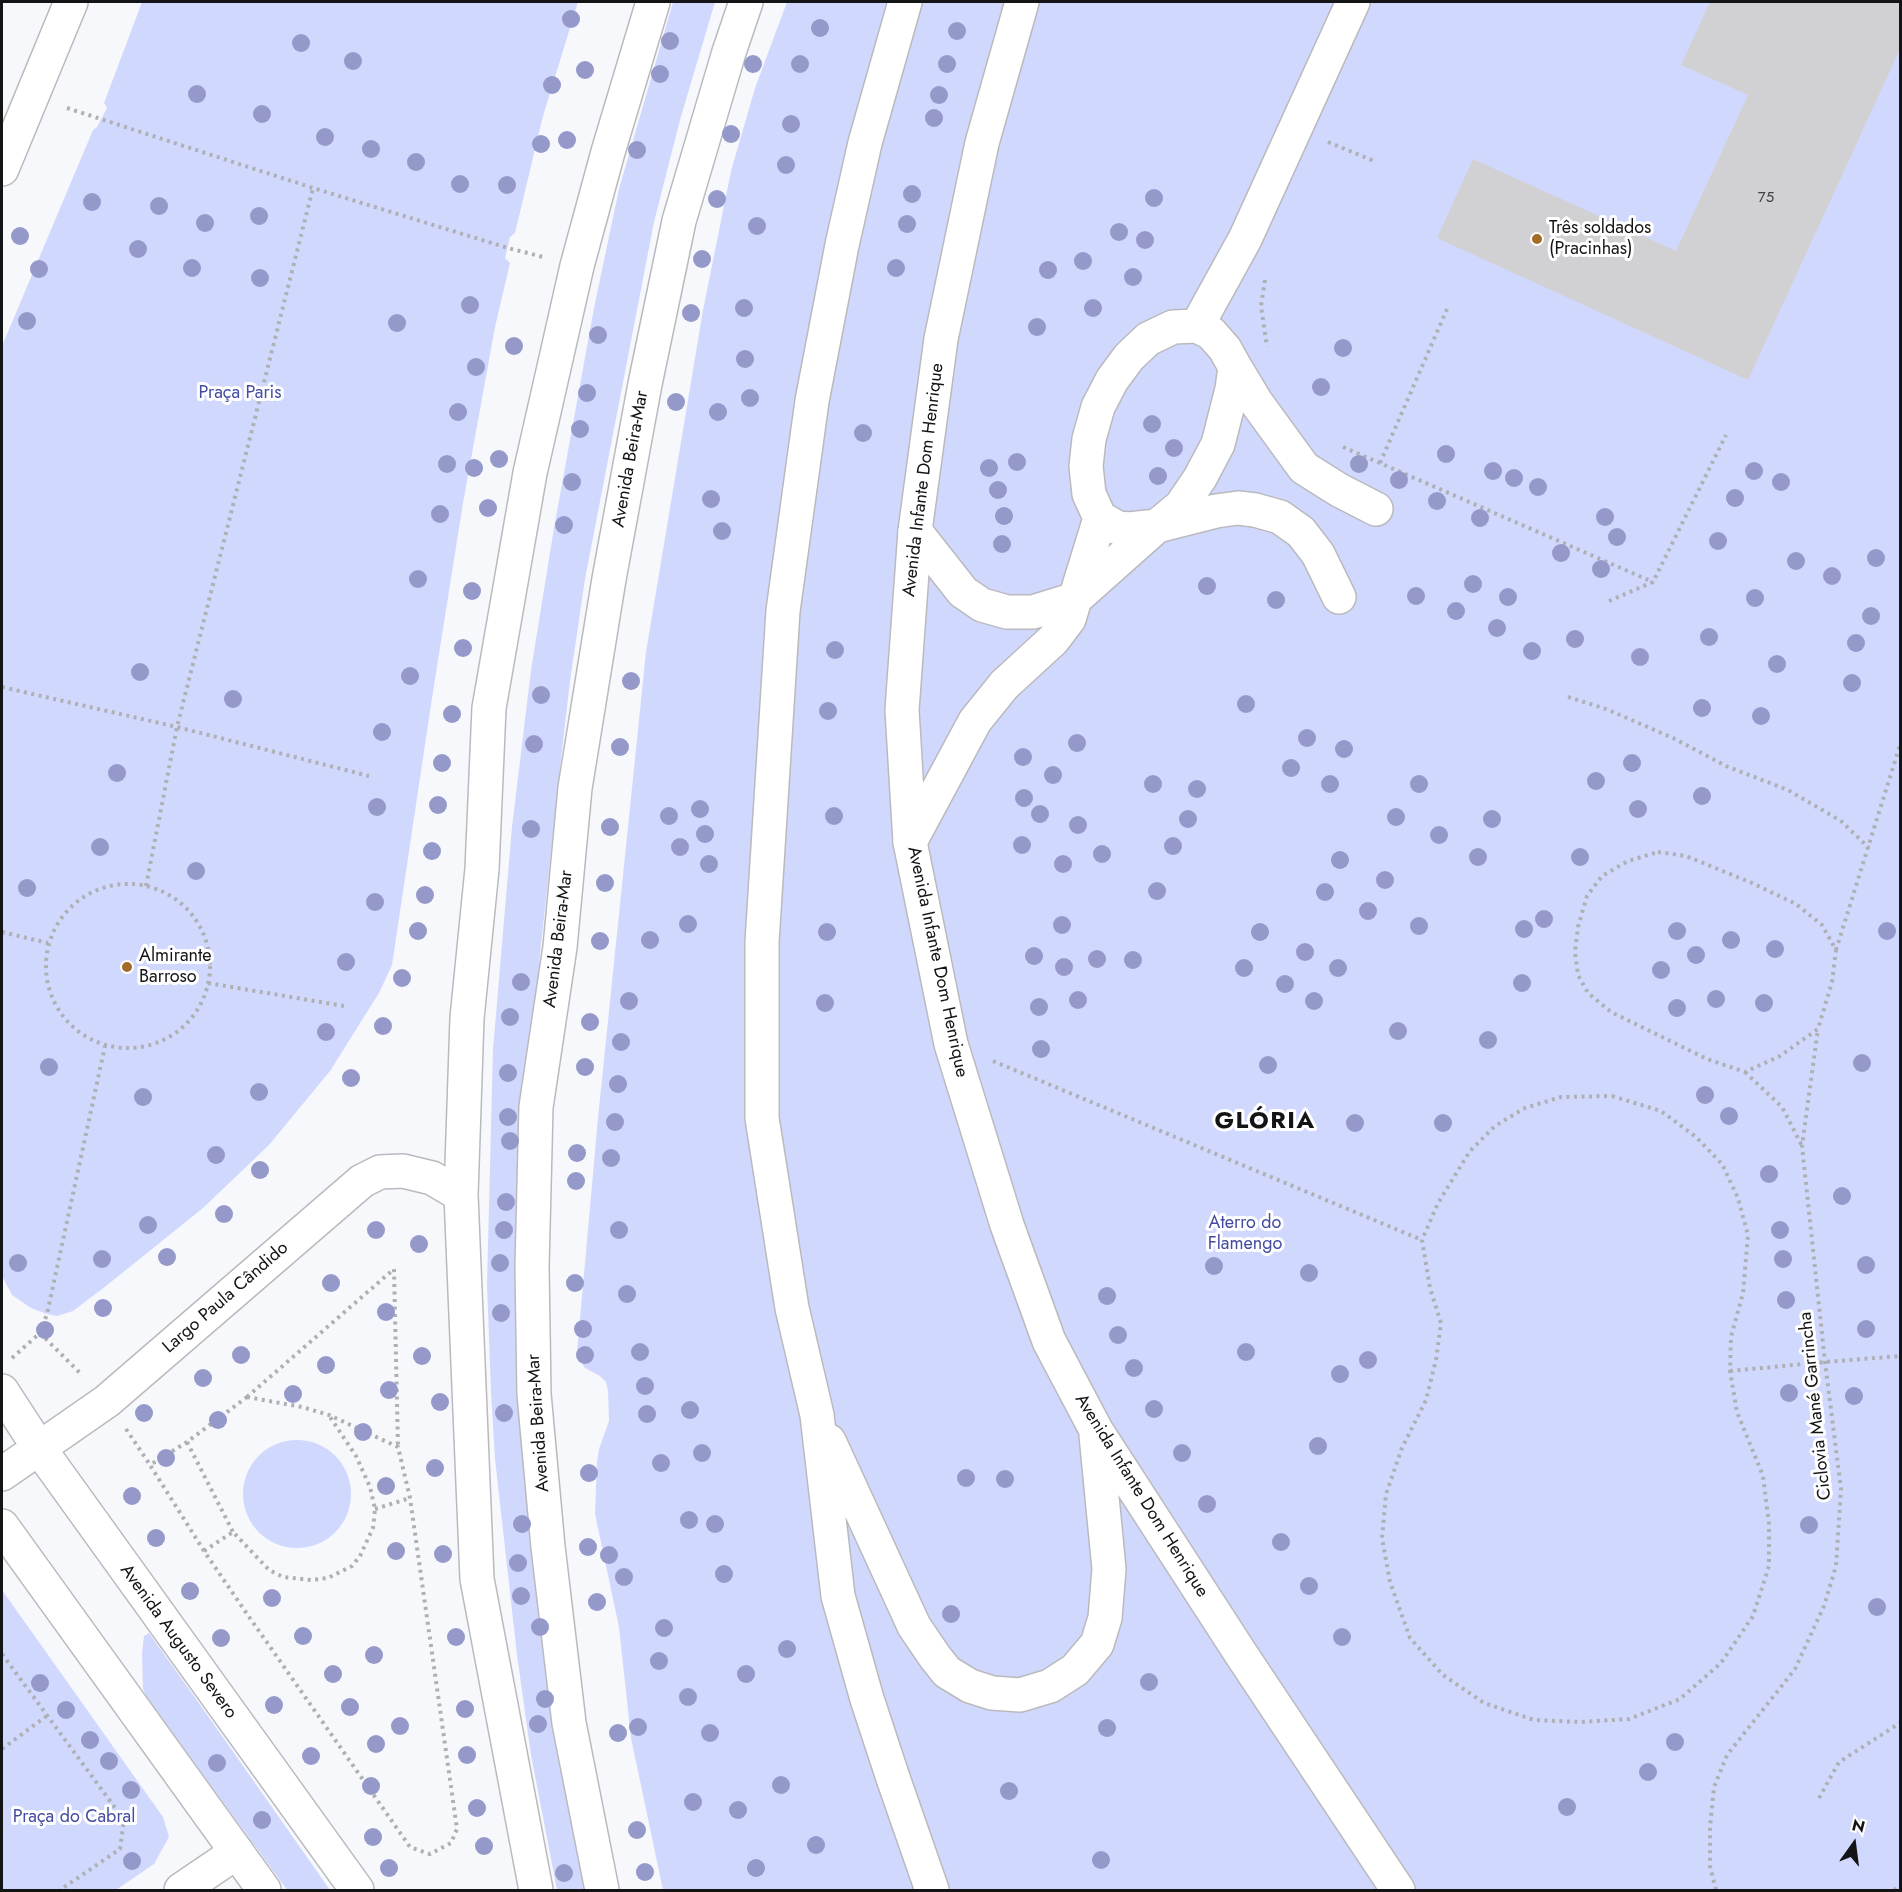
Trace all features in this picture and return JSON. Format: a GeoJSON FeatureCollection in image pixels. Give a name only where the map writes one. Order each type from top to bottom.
{"type":"FeatureCollection","features":[{"type":"Feature","properties":{"kind":"main road"},"geometry":{"type":"LineString","coordinates":[[2,169],[71,2]]}},
{"type":"Feature","properties":{"kind":"main road"},"geometry":{"type":"LineString","coordinates":[[536,1890],[477,1579],[461,1195],[467,1018],[482,869],[489,708],[530,473],[577,266],[653,2]]}},
{"type":"Feature","properties":{"kind":"main road","name":"Avenida Beira-Mar"},"geometry":{"type":"LineString","coordinates":[[602,1890],[569,1724],[548,1547],[534,1395],[532,1267],[536,1107],[560,947],[575,788],[611,568],[645,384],[679,221],[746,2]]}},
{"type":"Feature","properties":{"kind":"main road"},"geometry":{"type":"LineString","coordinates":[[905,2],[865,143],[842,245],[812,401],[783,611],[762,942],[762,1118],[792,1308],[817,1415],[838,1596],[892,1779],[932,1890]]}},
{"type":"Feature","properties":{"kind":"main road","name":"Avenida Infante Dom Henrique"},"geometry":{"type":"LineString","coordinates":[[1022,2],[982,143],[941,339],[915,531],[902,710],[910,842],[951,1044],[1007,1225],[1049,1341],[1096,1430],[1398,1890]]}},
{"type":"Feature","properties":{"kind":"main road"},"geometry":{"type":"LineString","coordinates":[[1197,326],[1245,239],[1353,2]]}},
{"type":"Feature","properties":{"kind":"main road"},"geometry":{"type":"LineString","coordinates":[[1339,597],[1318,554],[1301,532],[1280,518],[1255,510],[1238,508],[1216,511],[1157,526],[1129,529],[1118,528],[1100,518],[1089,494],[1086,466],[1089,439],[1098,407],[1112,380],[1129,357],[1148,339],[1173,327],[1197,326],[1211,333],[1225,349],[1256,402],[1304,468],[1376,509]]}},
{"type":"Feature","properties":{"kind":"main road"},"geometry":{"type":"LineString","coordinates":[[915,531],[963,592],[982,605],[1007,612],[1033,612],[1075,598],[1181,506],[1200,478],[1218,444],[1232,389],[1235,367]]}},
{"type":"Feature","properties":{"kind":"main road"},"geometry":{"type":"LineString","coordinates":[[910,842],[975,722],[1004,685],[1053,640],[1069,619],[1100,518]]}},
{"type":"Feature","properties":{"kind":"main road","name":"Largo Paula Cândido"},"geometry":{"type":"LineString","coordinates":[[2,1474],[107,1401],[362,1181],[380,1172],[403,1171],[432,1178],[461,1195]]}},
{"type":"Feature","properties":{"kind":"main road","name":"Avenida Augusto Severo"},"geometry":{"type":"LineString","coordinates":[[2,1391],[39,1448],[357,1890]]}},
{"type":"Feature","properties":{"kind":"main road"},"geometry":{"type":"LineString","coordinates":[[817,1415],[914,1626],[935,1657],[947,1672],[970,1686],[992,1693],[1020,1695],[1050,1686],[1075,1670],[1097,1644],[1105,1618],[1109,1569],[1096,1430]]}},
{"type":"Feature","properties":{"kind":"main road"},"geometry":{"type":"LineString","coordinates":[[2,1526],[264,1890]]}},
{"type":"Feature","properties":{"kind":"main road"},"geometry":{"type":"LineString","coordinates":[[181,1890],[237,1852]]}},
{"type":"Feature","properties":{"kind":"path"},"geometry":{"type":"LineString","coordinates":[[32,94],[101,120],[313,188],[508,248],[577,266]]}},
{"type":"Feature","properties":{"kind":"path"},"geometry":{"type":"LineString","coordinates":[[1324,140],[1374,161]]}},
{"type":"Feature","properties":{"kind":"path"},"geometry":{"type":"LineString","coordinates":[[146,886],[177,728],[313,188]]}},
{"type":"Feature","properties":{"kind":"path"},"geometry":{"type":"LineString","coordinates":[[1266,270],[1261,306],[1267,350]]}},
{"type":"Feature","properties":{"kind":"path"},"geometry":{"type":"LineString","coordinates":[[1380,463],[1448,309]]}},
{"type":"Feature","properties":{"kind":"path"},"geometry":{"type":"LineString","coordinates":[[1608,601],[1653,582],[1726,435]]}},
{"type":"Feature","properties":{"kind":"path"},"geometry":{"type":"LineString","coordinates":[[1342,447],[1653,582]]}},
{"type":"Feature","properties":{"kind":"path"},"geometry":{"type":"LineString","coordinates":[[2,687],[369,776]]}},
{"type":"Feature","properties":{"kind":"path"},"geometry":{"type":"LineString","coordinates":[[1568,697],[1606,709],[1672,738],[1726,766],[1788,790],[1841,821],[1869,848]]}},
{"type":"Feature","properties":{"kind":"path"},"geometry":{"type":"LineString","coordinates":[[1836,950],[1900,745]]}},
{"type":"Feature","properties":{"kind":"path"},"geometry":{"type":"LineString","coordinates":[[1802,1146],[1782,1107],[1745,1072],[1707,1059],[1611,1012],[1588,993],[1578,975],[1575,952],[1578,927],[1587,896],[1602,876],[1628,861],[1658,852],[1686,856],[1796,904],[1822,925],[1836,950]]}},
{"type":"Feature","properties":{"kind":"path"},"geometry":{"type":"LineString","coordinates":[[121,884],[146,886],[170,895],[190,912],[204,934],[210,958],[208,983],[199,1008],[182,1029],[159,1042],[132,1049],[105,1046],[82,1035],[63,1017],[50,995],[45,969],[48,944],[59,921],[75,902],[96,890],[121,884]]}},
{"type":"Feature","properties":{"kind":"path"},"geometry":{"type":"LineString","coordinates":[[2,932],[48,944]]}},
{"type":"Feature","properties":{"kind":"path","name":"Ciclovia Mané Garrincha"},"geometry":{"type":"LineString","coordinates":[[1716,1890],[1710,1866],[1710,1827],[1714,1787],[1727,1755],[1795,1669],[1824,1606],[1836,1566],[1840,1489],[1802,1146],[1818,1029],[1832,982],[1836,950]]}},
{"type":"Feature","properties":{"kind":"path"},"geometry":{"type":"LineString","coordinates":[[208,983],[344,1006]]}},
{"type":"Feature","properties":{"kind":"path"},"geometry":{"type":"LineString","coordinates":[[1745,1072],[1780,1056],[1818,1029]]}},
{"type":"Feature","properties":{"kind":"path"},"geometry":{"type":"LineString","coordinates":[[951,1044],[1422,1240]]}},
{"type":"Feature","properties":{"kind":"path"},"geometry":{"type":"LineString","coordinates":[[9,1360],[40,1333],[47,1314],[105,1046]]}},
{"type":"Feature","properties":{"kind":"path"},"geometry":{"type":"LineString","coordinates":[[1612,1096],[1661,1111],[1696,1137],[1722,1164],[1738,1198],[1748,1235],[1743,1293],[1731,1337],[1730,1371],[1737,1412],[1763,1476],[1769,1524],[1769,1566],[1753,1616],[1721,1664],[1680,1699],[1629,1719],[1581,1722],[1534,1720],[1484,1703],[1443,1674],[1410,1638],[1390,1582],[1382,1538],[1386,1494],[1402,1448],[1426,1400],[1440,1332],[1441,1323],[1430,1288],[1422,1240],[1438,1203],[1470,1151],[1495,1126],[1525,1108],[1561,1097],[1612,1096]]}},
{"type":"Feature","properties":{"kind":"path"},"geometry":{"type":"LineString","coordinates":[[394,1269],[398,1447],[410,1498],[457,1829],[451,1843],[430,1854],[410,1847],[204,1551],[150,1465],[187,1442],[247,1397],[394,1269]]}},
{"type":"Feature","properties":{"kind":"path"},"geometry":{"type":"LineString","coordinates":[[40,1333],[107,1401]]}},
{"type":"Feature","properties":{"kind":"path"},"geometry":{"type":"LineString","coordinates":[[1730,1371],[1900,1356]]}},
{"type":"Feature","properties":{"kind":"path"},"geometry":{"type":"LineString","coordinates":[[247,1397],[302,1407],[329,1415],[398,1447]]}},
{"type":"Feature","properties":{"kind":"path"},"geometry":{"type":"LineString","coordinates":[[187,1442],[233,1532],[269,1570],[283,1577],[311,1580],[328,1578],[352,1566],[360,1556],[373,1528],[375,1509],[370,1487],[356,1456],[329,1415]]}},
{"type":"Feature","properties":{"kind":"path"},"geometry":{"type":"LineString","coordinates":[[375,1509],[410,1498]]}},
{"type":"Feature","properties":{"kind":"path"},"geometry":{"type":"LineString","coordinates":[[204,1551],[233,1532]]}},
{"type":"Feature","properties":{"kind":"path"},"geometry":{"type":"LineString","coordinates":[[2,1654],[124,1821],[120,1849],[60,1890]]}},
{"type":"Feature","properties":{"kind":"path"},"geometry":{"type":"LineString","coordinates":[[2,1749],[48,1715]]}},
{"type":"Feature","properties":{"kind":"path"},"geometry":{"type":"LineString","coordinates":[[1819,1798],[1839,1762],[1900,1723]]}},
{"type":"Feature","properties":{"kind":"path"},"geometry":{"type":"LineString","coordinates":[[1894,1890],[1900,1886]]}},
{"type":"Feature","properties":{"kind":"green space","name":"Praça Paris"},"geometry":{"type":"Polygon","coordinates":[[[142,2],[578,2],[543,116],[515,233],[510,237],[505,258],[510,263],[495,327],[463,503],[392,965],[379,993],[330,1071],[269,1145],[203,1208],[73,1311],[57,1316],[31,1308],[12,1295],[2,1276],[2,346],[93,130],[107,108],[104,103],[142,2]]]}},
{"type":"Feature","properties":{"kind":"green space"},"geometry":{"type":"Polygon","coordinates":[[[673,2],[715,2],[680,120],[654,222],[585,579],[560,768],[529,1075],[525,1245],[592,1890],[557,1890],[531,1755],[517,1655],[495,1459],[487,1285],[493,1049],[512,827],[531,670],[554,528],[594,308],[619,189],[673,2]]]}},
{"type":"Feature","properties":{"kind":"green space","name":"Aterro do Flamengo"},"geometry":{"type":"Polygon","coordinates":[[[787,2],[1900,2],[1900,1890],[663,1890],[631,1738],[619,1627],[595,1514],[597,1462],[609,1421],[608,1391],[606,1382],[585,1368],[577,1352],[598,1118],[646,652],[703,310],[731,171],[755,88],[787,2]]]}},
{"type":"Feature","properties":{"kind":"green space"},"geometry":{"type":"Polygon","coordinates":[[[297,1440],[318,1444],[335,1456],[347,1473],[351,1494],[347,1515],[335,1532],[318,1544],[297,1548],[276,1544],[259,1532],[247,1515],[243,1494],[247,1473],[259,1456],[276,1444],[297,1440]]]}},
{"type":"Feature","properties":{"kind":"green space","name":"Praça do Cabral"},"geometry":{"type":"Polygon","coordinates":[[[2,1590],[163,1817],[169,1837],[154,1864],[116,1890],[2,1890],[2,1590]]]}},
{"type":"Feature","properties":{"kind":"green space"},"geometry":{"type":"Polygon","coordinates":[[[149,1633],[330,1890],[287,1890],[147,1698],[143,1689],[142,1654],[144,1636],[149,1633]]]}},
{"type":"Feature","properties":{"kind":"building"},"geometry":{"type":"Polygon","coordinates":[[[1710,2],[1900,2],[1900,49],[1748,380],[1437,238],[1473,159],[1676,251],[1748,95],[1681,65],[1710,2]]]}},
{"type":"Feature","properties":{"kind":"place","name":"Três soldados (Pracinhas)"},"geometry":{"type":"Point","coordinates":[1537,239]}},
{"type":"Feature","properties":{"kind":"place","name":"Almirante Barroso"},"geometry":{"type":"Point","coordinates":[127,967]}},
{"type":"Feature","properties":{"kind":"district","name":"GLÓRIA"},"geometry":{"type":"Point","coordinates":[1265,1122]}}]}
